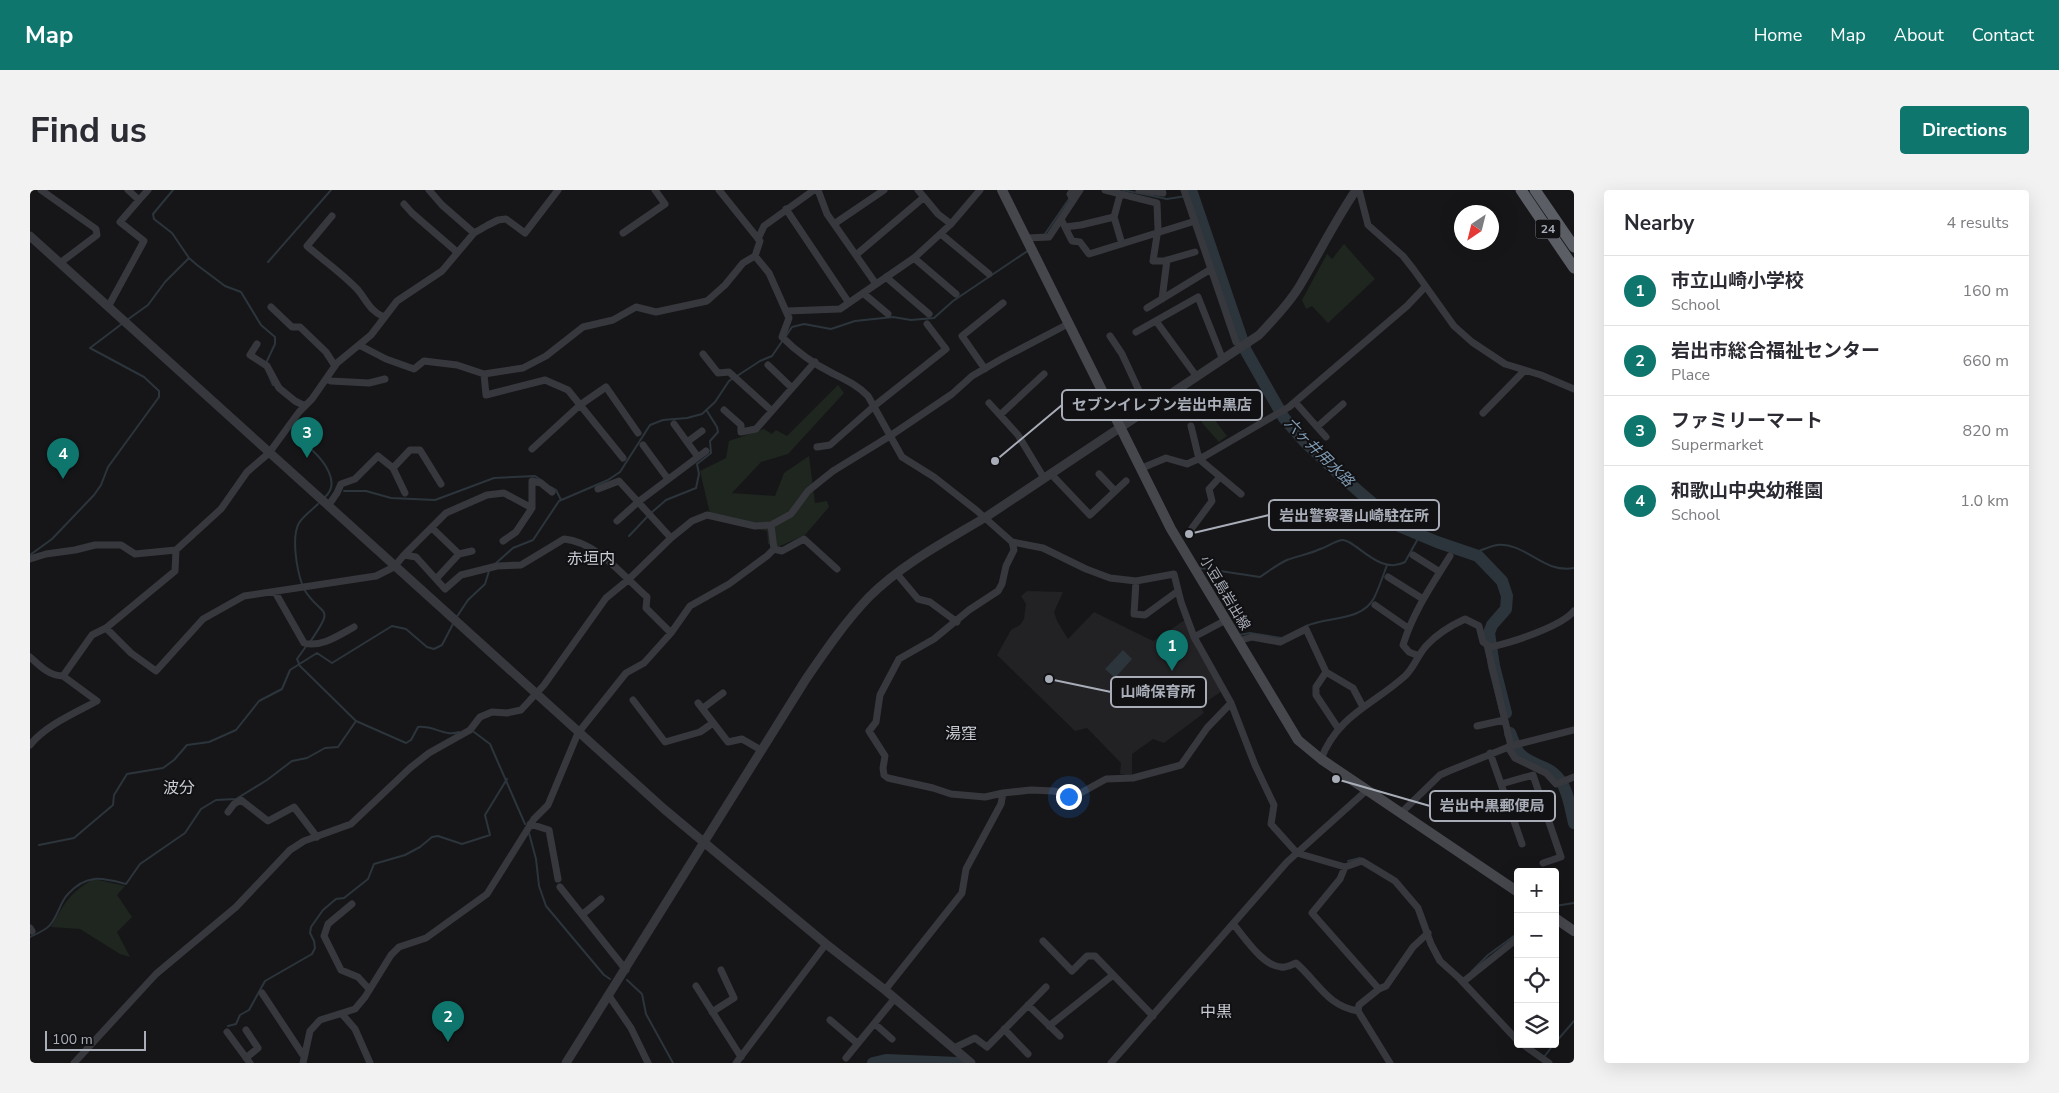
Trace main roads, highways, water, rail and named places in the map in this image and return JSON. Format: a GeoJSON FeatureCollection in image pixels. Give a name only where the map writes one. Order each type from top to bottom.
{"type":"FeatureCollection","features":[{"type":"Feature","properties":{"kind":"highway","name":"24"},"geometry":{"type":"LineString","coordinates":[[1521,190],[1574,268]]}},
{"type":"Feature","properties":{"kind":"highway","name":"24"},"geometry":{"type":"LineString","coordinates":[[1535,190],[1574,247]]}},
{"type":"Feature","properties":{"kind":"main road","name":"小豆島岩出線"},"geometry":{"type":"LineString","coordinates":[[1002,190],[1171,528],[1298,740],[1321,759],[1514,889]]}},
{"type":"Feature","properties":{"kind":"main road"},"geometry":{"type":"LineString","coordinates":[[1559,921],[1574,931]]}},
{"type":"Feature","properties":{"kind":"waterway"},"geometry":{"type":"LineString","coordinates":[[173,190],[153,214],[154,219],[172,233],[189,258],[197,265],[225,286],[241,292],[261,325],[275,337],[275,344],[266,363]]}},
{"type":"Feature","properties":{"kind":"waterway"},"geometry":{"type":"LineString","coordinates":[[268,262],[331,190]]}},
{"type":"Feature","properties":{"kind":"waterway"},"geometry":{"type":"LineString","coordinates":[[1123,190],[1167,199],[1193,195]]}},
{"type":"Feature","properties":{"kind":"waterway","name":"六ヶ井用水路"},"geometry":{"type":"LineString","coordinates":[[1191,190],[1246,351],[1284,418],[1305,442],[1341,476],[1399,526],[1478,556],[1502,581],[1507,596],[1506,609],[1492,625],[1489,633],[1494,666],[1506,713]]}},
{"type":"Feature","properties":{"kind":"waterway"},"geometry":{"type":"LineString","coordinates":[[1045,234],[1069,199]]}},
{"type":"Feature","properties":{"kind":"waterway"},"geometry":{"type":"LineString","coordinates":[[786,336],[792,327],[804,324],[831,329],[855,321],[893,317],[911,320],[934,318],[953,301],[1029,250]]}},
{"type":"Feature","properties":{"kind":"waterway"},"geometry":{"type":"LineString","coordinates":[[127,320],[148,305],[165,282],[189,258]]}},
{"type":"Feature","properties":{"kind":"waterway"},"geometry":{"type":"LineString","coordinates":[[30,555],[52,539],[94,495],[101,485],[108,467],[159,397],[159,391],[144,377],[90,348],[123,323]]}},
{"type":"Feature","properties":{"kind":"waterway"},"geometry":{"type":"LineString","coordinates":[[737,376],[760,361],[772,356],[783,340]]}},
{"type":"Feature","properties":{"kind":"waterway"},"geometry":{"type":"LineString","coordinates":[[265,367],[273,385]]}},
{"type":"Feature","properties":{"kind":"waterway"},"geometry":{"type":"LineString","coordinates":[[495,564],[513,548],[533,540],[559,501],[608,480],[620,472],[650,425],[663,420],[687,418],[702,414],[715,402],[733,378]]}},
{"type":"Feature","properties":{"kind":"waterway"},"geometry":{"type":"LineString","coordinates":[[651,513],[666,500],[696,488],[699,474],[697,464],[711,453],[710,441],[718,432],[707,411]]}},
{"type":"Feature","properties":{"kind":"waterway"},"geometry":{"type":"LineString","coordinates":[[294,425],[292,427],[296,437],[317,455],[329,472],[331,485],[330,491],[325,497]]}},
{"type":"Feature","properties":{"kind":"waterway"},"geometry":{"type":"LineString","coordinates":[[344,491],[366,491],[391,498],[435,500],[494,478],[535,476],[541,480]]}},
{"type":"Feature","properties":{"kind":"waterway"},"geometry":{"type":"LineString","coordinates":[[551,487],[556,490],[561,500]]}},
{"type":"Feature","properties":{"kind":"waterway"},"geometry":{"type":"LineString","coordinates":[[302,584],[298,571],[295,536],[299,523],[318,504]]}},
{"type":"Feature","properties":{"kind":"waterway"},"geometry":{"type":"LineString","coordinates":[[629,536],[648,516]]}},
{"type":"Feature","properties":{"kind":"waterway"},"geometry":{"type":"LineString","coordinates":[[1200,568],[1260,577],[1287,560],[1342,540],[1354,545],[1377,561],[1395,565],[1405,562],[1420,535]]}},
{"type":"Feature","properties":{"kind":"waterway"},"geometry":{"type":"LineString","coordinates":[[1478,556],[1479,551],[1497,545],[1507,545],[1517,548],[1553,567],[1563,569],[1574,568]]}},
{"type":"Feature","properties":{"kind":"waterway"},"geometry":{"type":"LineString","coordinates":[[1306,626],[1353,615],[1368,606],[1376,594],[1387,565]]}},
{"type":"Feature","properties":{"kind":"waterway"},"geometry":{"type":"LineString","coordinates":[[456,618],[468,600],[485,584],[489,571]]}},
{"type":"Feature","properties":{"kind":"waterway"},"geometry":{"type":"LineString","coordinates":[[304,589],[324,612],[323,621],[310,642]]}},
{"type":"Feature","properties":{"kind":"waterway"},"geometry":{"type":"LineString","coordinates":[[39,845],[74,838],[113,805],[114,795],[127,774],[163,768],[174,760],[187,745],[209,742],[236,730],[259,701],[282,689],[290,670],[317,653],[332,663],[392,626],[406,629],[427,647],[434,649],[442,645],[454,622]]}},
{"type":"Feature","properties":{"kind":"waterway"},"geometry":{"type":"LineString","coordinates":[[1239,635],[1250,633],[1281,638]]}},
{"type":"Feature","properties":{"kind":"waterway"},"geometry":{"type":"LineString","coordinates":[[307,645],[297,659],[300,666],[356,721],[406,743],[411,740],[418,727],[449,733],[459,732]]}},
{"type":"Feature","properties":{"kind":"waterway"},"geometry":{"type":"LineString","coordinates":[[30,937],[50,925],[65,897],[75,887],[89,880],[96,879],[126,884],[140,864],[185,833],[201,809],[216,800],[236,799],[267,780],[292,761],[307,758],[325,748],[338,747],[356,721]]}},
{"type":"Feature","properties":{"kind":"waterway"},"geometry":{"type":"LineString","coordinates":[[474,732],[490,744],[525,824]]}},
{"type":"Feature","properties":{"kind":"waterway","name":"六ヶ井用水路"},"geometry":{"type":"LineString","coordinates":[[1510,733],[1515,747],[1520,754],[1553,773],[1563,785],[1574,823]]}},
{"type":"Feature","properties":{"kind":"waterway"},"geometry":{"type":"LineString","coordinates":[[228,1026],[236,1024],[240,1015],[249,1010],[265,981],[312,954],[315,948],[310,933],[311,927],[323,910],[336,899],[344,898],[368,879],[374,864],[405,855],[420,847],[432,837],[438,836],[462,844],[490,835],[485,815],[507,779]]}},
{"type":"Feature","properties":{"kind":"waterway"},"geometry":{"type":"LineString","coordinates":[[529,833],[536,859],[539,886],[546,906],[604,975],[610,979]]}},
{"type":"Feature","properties":{"kind":"waterway"},"geometry":{"type":"LineString","coordinates":[[1348,861],[1360,858]]}},
{"type":"Feature","properties":{"kind":"waterway"},"geometry":{"type":"LineString","coordinates":[[1559,905],[1574,903]]}},
{"type":"Feature","properties":{"kind":"waterway"},"geometry":{"type":"LineString","coordinates":[[1472,971],[1488,955],[1514,936]]}},
{"type":"Feature","properties":{"kind":"waterway"},"geometry":{"type":"LineString","coordinates":[[627,980],[642,994],[646,1014],[673,1063]]}},
{"type":"Feature","properties":{"kind":"waterway"},"geometry":{"type":"LineString","coordinates":[[1559,1038],[1574,1021]]}},
{"type":"Feature","properties":{"kind":"waterway"},"geometry":{"type":"LineString","coordinates":[[1544,1057],[1551,1048]]}},
{"type":"Feature","properties":{"kind":"waterway"},"geometry":{"type":"LineString","coordinates":[[873,1063],[886,1060],[958,1063]]}},
{"type":"Feature","properties":{"kind":"place","name":"ファミリーマート"},"geometry":{"type":"Point","coordinates":[307,458]}},
{"type":"Feature","properties":{"kind":"place","name":"セブンイレブン岩出中黒店"},"geometry":{"type":"Point","coordinates":[995,461]}},
{"type":"Feature","properties":{"kind":"place","name":"和歌山中央幼稚園"},"geometry":{"type":"Point","coordinates":[63,479]}},
{"type":"Feature","properties":{"kind":"place","name":"岩出警察署山崎駐在所"},"geometry":{"type":"Point","coordinates":[1189,534]}},
{"type":"Feature","properties":{"kind":"place","name":"市立山崎小学校"},"geometry":{"type":"Point","coordinates":[1172,671]}},
{"type":"Feature","properties":{"kind":"place","name":"山崎保育所"},"geometry":{"type":"Point","coordinates":[1049,679]}},
{"type":"Feature","properties":{"kind":"place","name":"岩出中黒郵便局"},"geometry":{"type":"Point","coordinates":[1336,779]}},
{"type":"Feature","properties":{"kind":"place","name":"岩出市総合福祉センター"},"geometry":{"type":"Point","coordinates":[448,1042]}},
{"type":"Feature","properties":{"kind":"district","name":"赤垣内"},"geometry":{"type":"Point","coordinates":[591,559]}},
{"type":"Feature","properties":{"kind":"district","name":"湯窪"},"geometry":{"type":"Point","coordinates":[961,734]}},
{"type":"Feature","properties":{"kind":"district","name":"波分"},"geometry":{"type":"Point","coordinates":[179,788]}},
{"type":"Feature","properties":{"kind":"district","name":"中黒"},"geometry":{"type":"Point","coordinates":[1216,1012]}}]}
